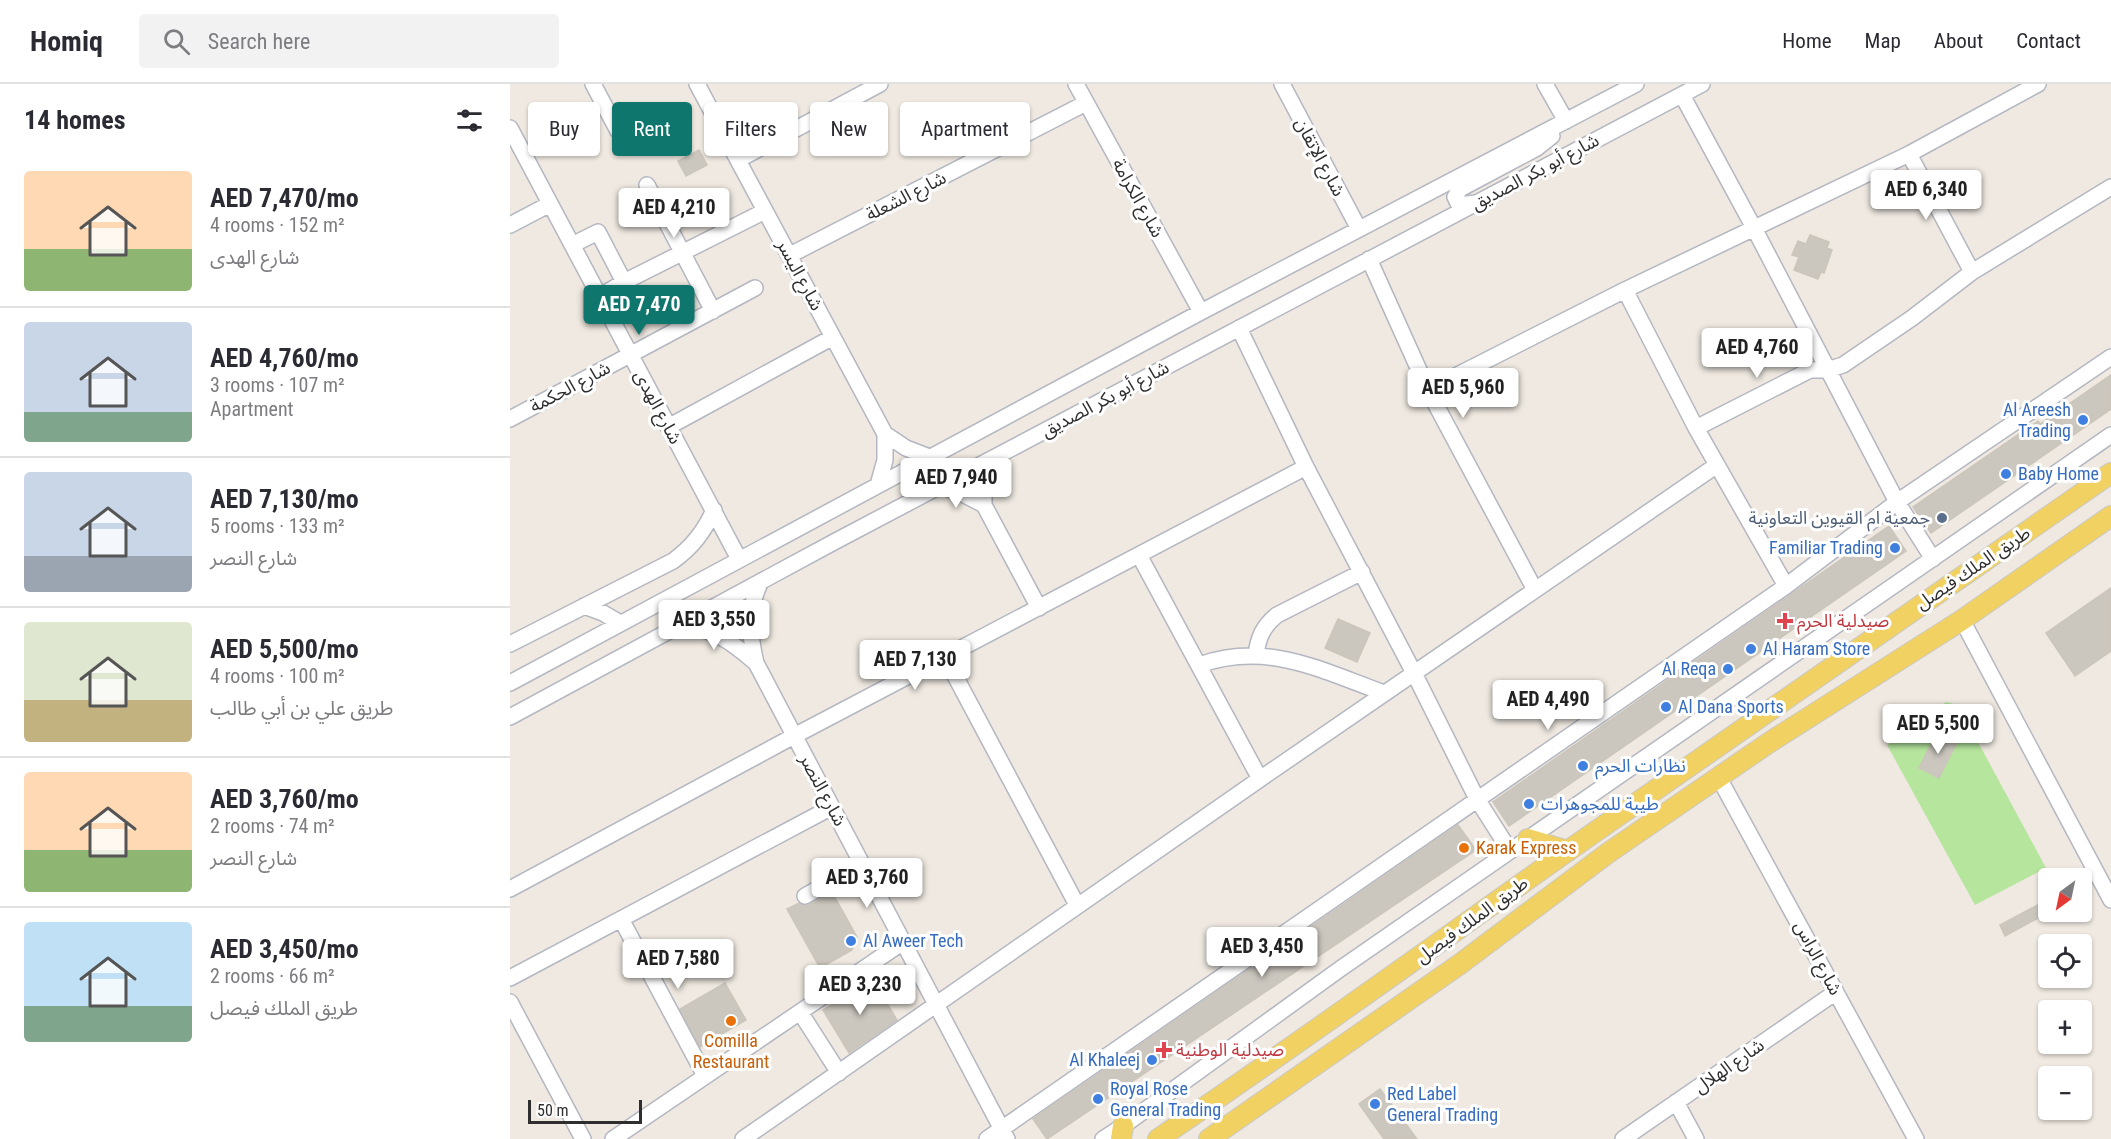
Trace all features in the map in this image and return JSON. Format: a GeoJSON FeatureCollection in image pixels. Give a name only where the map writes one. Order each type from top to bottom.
{"type":"FeatureCollection","features":[{"type":"Feature","properties":{"kind":"main road","name":"طريق الملك فيصل"},"geometry":{"type":"LineString","coordinates":[[1158,1139],[1916,607],[2111,473]]}},
{"type":"Feature","properties":{"kind":"main road","name":"طريق الملك فيصل"},"geometry":{"type":"LineString","coordinates":[[1209,1139],[1460,964],[1608,853],[1770,742],[1962,620],[2111,516]]}},
{"type":"Feature","properties":{"kind":"main road"},"geometry":{"type":"LineString","coordinates":[[1719,778],[1713,767],[1718,759],[1855,661],[1916,607]]}},
{"type":"Feature","properties":{"kind":"main road"},"geometry":{"type":"LineString","coordinates":[[1528,839],[1568,851]]}},
{"type":"Feature","properties":{"kind":"street"},"geometry":{"type":"LineString","coordinates":[[593,84],[612,120]]}},
{"type":"Feature","properties":{"kind":"street","name":"شارع اليسر"},"geometry":{"type":"LineString","coordinates":[[697,84],[885,434]]}},
{"type":"Feature","properties":{"kind":"street"},"geometry":{"type":"LineString","coordinates":[[738,160],[860,88],[879,84]]}},
{"type":"Feature","properties":{"kind":"street","name":"شارع الكرامة"},"geometry":{"type":"LineString","coordinates":[[1076,84],[1201,312]]}},
{"type":"Feature","properties":{"kind":"street","name":"شارع الإتقان"},"geometry":{"type":"LineString","coordinates":[[1282,84],[1359,229]]}},
{"type":"Feature","properties":{"kind":"street"},"geometry":{"type":"LineString","coordinates":[[1545,84],[1574,117]]}},
{"type":"Feature","properties":{"kind":"street"},"geometry":{"type":"LineString","coordinates":[[1555,84],[1574,117]]}},
{"type":"Feature","properties":{"kind":"street","name":"شارع أبو بكر الصديق"},"geometry":{"type":"LineString","coordinates":[[510,717],[761,581],[1702,84]]}},
{"type":"Feature","properties":{"kind":"street"},"geometry":{"type":"LineString","coordinates":[[1428,390],[1625,291],[1909,154],[2038,84]]}},
{"type":"Feature","properties":{"kind":"street","name":"شارع أبو بكر الصديق"},"geometry":{"type":"LineString","coordinates":[[510,683],[929,457],[1629,86]]}},
{"type":"Feature","properties":{"kind":"street"},"geometry":{"type":"LineString","coordinates":[[1682,95],[1897,502],[1933,559]]}},
{"type":"Feature","properties":{"kind":"street","name":"شارع الشعلة"},"geometry":{"type":"LineString","coordinates":[[790,255],[1086,102]]}},
{"type":"Feature","properties":{"kind":"street"},"geometry":{"type":"LineString","coordinates":[[1476,203],[1459,205],[1455,197],[1460,189],[1537,148],[1574,117]]}},
{"type":"Feature","properties":{"kind":"street","name":"شارع الهدى"},"geometry":{"type":"LineString","coordinates":[[510,128],[739,559]]}},
{"type":"Feature","properties":{"kind":"street"},"geometry":{"type":"LineString","coordinates":[[1909,154],[1972,273]]}},
{"type":"Feature","properties":{"kind":"street"},"geometry":{"type":"LineString","coordinates":[[647,185],[713,311]]}},
{"type":"Feature","properties":{"kind":"street"},"geometry":{"type":"LineString","coordinates":[[1696,428],[1810,370],[1827,370],[1843,365],[1972,273],[2111,187]]}},
{"type":"Feature","properties":{"kind":"street"},"geometry":{"type":"LineString","coordinates":[[510,225],[550,204]]}},
{"type":"Feature","properties":{"kind":"street"},"geometry":{"type":"LineString","coordinates":[[599,297],[624,282],[765,211]]}},
{"type":"Feature","properties":{"kind":"street"},"geometry":{"type":"LineString","coordinates":[[572,245],[598,232],[624,282]]}},
{"type":"Feature","properties":{"kind":"street"},"geometry":{"type":"LineString","coordinates":[[1369,259],[1428,390],[1535,590]]}},
{"type":"Feature","properties":{"kind":"street","name":"شارع الحكمة"},"geometry":{"type":"LineString","coordinates":[[510,419],[755,288]]}},
{"type":"Feature","properties":{"kind":"street"},"geometry":{"type":"LineString","coordinates":[[1625,291],[1696,428],[1786,586]]}},
{"type":"Feature","properties":{"kind":"street"},"geometry":{"type":"LineString","coordinates":[[1239,328],[1306,467],[1477,799],[1510,851]]}},
{"type":"Feature","properties":{"kind":"street"},"geometry":{"type":"LineString","coordinates":[[668,427],[833,337]]}},
{"type":"Feature","properties":{"kind":"street"},"geometry":{"type":"LineString","coordinates":[[987,1139],[1004,1134],[1477,799],[1786,586],[1897,502],[2111,357]]}},
{"type":"Feature","properties":{"kind":"street"},"geometry":{"type":"LineString","coordinates":[[885,434],[906,448],[929,457]]}},
{"type":"Feature","properties":{"kind":"street"},"geometry":{"type":"LineString","coordinates":[[878,485],[885,460],[885,434]]}},
{"type":"Feature","properties":{"kind":"street"},"geometry":{"type":"LineString","coordinates":[[1102,1139],[1122,1133],[1340,969],[2111,435]]}},
{"type":"Feature","properties":{"kind":"street"},"geometry":{"type":"LineString","coordinates":[[990,460],[984,482],[984,505],[1039,608]]}},
{"type":"Feature","properties":{"kind":"street"},"geometry":{"type":"LineString","coordinates":[[743,1139],[1260,778],[1717,465]]}},
{"type":"Feature","properties":{"kind":"street"},"geometry":{"type":"LineString","coordinates":[[510,889],[794,736],[1306,467]]}},
{"type":"Feature","properties":{"kind":"street"},"geometry":{"type":"LineString","coordinates":[[941,486],[984,505]]}},
{"type":"Feature","properties":{"kind":"street"},"geometry":{"type":"LineString","coordinates":[[510,644],[662,568],[683,553],[701,534],[714,510]]}},
{"type":"Feature","properties":{"kind":"street"},"geometry":{"type":"LineString","coordinates":[[1139,555],[1260,778]]}},
{"type":"Feature","properties":{"kind":"street"},"geometry":{"type":"LineString","coordinates":[[1257,655],[1260,635],[1265,626],[1277,615],[1362,572]]}},
{"type":"Feature","properties":{"kind":"street","name":"شارع النصر"},"geometry":{"type":"LineString","coordinates":[[761,581],[750,617],[750,636],[756,663],[1004,1134]]}},
{"type":"Feature","properties":{"kind":"street"},"geometry":{"type":"LineString","coordinates":[[584,606],[620,623]]}},
{"type":"Feature","properties":{"kind":"street"},"geometry":{"type":"LineString","coordinates":[[1962,620],[2111,900]]}},
{"type":"Feature","properties":{"kind":"street","name":"شارع النصر"},"geometry":{"type":"LineString","coordinates":[[677,626],[690,626],[716,633],[756,663]]}},
{"type":"Feature","properties":{"kind":"street"},"geometry":{"type":"LineString","coordinates":[[1199,665],[1227,657],[1257,655],[1278,657],[1384,693]]}},
{"type":"Feature","properties":{"kind":"street"},"geometry":{"type":"LineString","coordinates":[[945,657],[1077,905]]}},
{"type":"Feature","properties":{"kind":"street","name":"شارع الراس"},"geometry":{"type":"LineString","coordinates":[[1719,778],[1916,1139]]}},
{"type":"Feature","properties":{"kind":"street"},"geometry":{"type":"LineString","coordinates":[[510,978],[832,807]]}},
{"type":"Feature","properties":{"kind":"street"},"geometry":{"type":"LineString","coordinates":[[805,896],[861,864]]}},
{"type":"Feature","properties":{"kind":"street"},"geometry":{"type":"LineString","coordinates":[[621,919],[705,1076]]}},
{"type":"Feature","properties":{"kind":"street"},"geometry":{"type":"LineString","coordinates":[[614,1139],[903,942]]}},
{"type":"Feature","properties":{"kind":"street","name":"شارع الهلال"},"geometry":{"type":"LineString","coordinates":[[1623,1139],[1836,992]]}},
{"type":"Feature","properties":{"kind":"street"},"geometry":{"type":"LineString","coordinates":[[510,1002],[583,1139]]}},
{"type":"Feature","properties":{"kind":"street"},"geometry":{"type":"LineString","coordinates":[[800,1012],[838,1073]]}},
{"type":"Feature","properties":{"kind":"street"},"geometry":{"type":"LineString","coordinates":[[1677,1102],[1696,1139]]}},
{"type":"Feature","properties":{"kind":"green space"},"geometry":{"type":"Polygon","coordinates":[[[1946,702],[1958,705],[2046,868],[2038,868],[2038,872],[1975,905],[1887,745],[1946,702]],[[1937,732],[1920,768],[1939,778],[1956,742],[1937,732]]]}},
{"type":"Feature","properties":{"kind":"building"},"geometry":{"type":"Polygon","coordinates":[[[699,150],[707,165],[686,176],[678,161],[692,156],[699,150]]]}},
{"type":"Feature","properties":{"kind":"building"},"geometry":{"type":"Polygon","coordinates":[[[1810,235],[1829,242],[1827,248],[1832,250],[1824,273],[1821,272],[1818,279],[1794,270],[1799,257],[1792,255],[1798,241],[1806,244],[1810,235]]]}},
{"type":"Feature","properties":{"kind":"building"},"geometry":{"type":"Polygon","coordinates":[[[2111,375],[2111,409],[1931,533],[1913,507],[2038,421],[2040,424],[2111,375]]]}},
{"type":"Feature","properties":{"kind":"building"},"geometry":{"type":"Polygon","coordinates":[[[1889,526],[1906,551],[1509,826],[1493,802],[1889,526]]]}},
{"type":"Feature","properties":{"kind":"building"},"geometry":{"type":"Polygon","coordinates":[[[2111,588],[2111,651],[2075,676],[2046,633],[2111,588]]]}},
{"type":"Feature","properties":{"kind":"building"},"geometry":{"type":"Polygon","coordinates":[[[1338,619],[1370,633],[1357,662],[1325,648],[1338,619]]]}},
{"type":"Feature","properties":{"kind":"building"},"geometry":{"type":"Polygon","coordinates":[[[1937,732],[1957,742],[1939,778],[1919,768],[1937,732]]]}},
{"type":"Feature","properties":{"kind":"building"},"geometry":{"type":"Polygon","coordinates":[[[1458,825],[1476,850],[1047,1139],[1033,1119],[1458,825]]]}},
{"type":"Feature","properties":{"kind":"building"},"geometry":{"type":"Polygon","coordinates":[[[832,892],[857,937],[852,950],[820,968],[787,909],[799,903],[804,906],[809,905],[832,892]]]}},
{"type":"Feature","properties":{"kind":"building"},"geometry":{"type":"Polygon","coordinates":[[[2038,905],[2038,918],[2005,936],[2000,925],[2038,905]]]}},
{"type":"Feature","properties":{"kind":"building"},"geometry":{"type":"Polygon","coordinates":[[[873,980],[897,1020],[849,1053],[823,1010],[873,980]]]}},
{"type":"Feature","properties":{"kind":"building"},"geometry":{"type":"Polygon","coordinates":[[[725,983],[746,1020],[700,1047],[680,1009],[725,983]]]}},
{"type":"Feature","properties":{"kind":"building"},"geometry":{"type":"Polygon","coordinates":[[[1380,1089],[1417,1139],[1384,1139],[1359,1104],[1380,1089]]]}},
{"type":"Feature","properties":{"kind":"place","name":"Al Areesh Trading"},"geometry":{"type":"Point","coordinates":[2083,420]}},
{"type":"Feature","properties":{"kind":"place","name":"Baby Home"},"geometry":{"type":"Point","coordinates":[2006,474]}},
{"type":"Feature","properties":{"kind":"place","name":"جمعية ام القيوين التعاونية"},"geometry":{"type":"Point","coordinates":[1942,518]}},
{"type":"Feature","properties":{"kind":"place","name":"Familiar Trading"},"geometry":{"type":"Point","coordinates":[1895,548]}},
{"type":"Feature","properties":{"kind":"place","name":"صيدلية الحرم"},"geometry":{"type":"Point","coordinates":[1785,621]}},
{"type":"Feature","properties":{"kind":"place","name":"Al Haram Store"},"geometry":{"type":"Point","coordinates":[1751,649]}},
{"type":"Feature","properties":{"kind":"place","name":"Al Reqa"},"geometry":{"type":"Point","coordinates":[1728,669]}},
{"type":"Feature","properties":{"kind":"place","name":"Al Dana Sports"},"geometry":{"type":"Point","coordinates":[1666,707]}},
{"type":"Feature","properties":{"kind":"place","name":"نظارات الحرم"},"geometry":{"type":"Point","coordinates":[1583,766]}},
{"type":"Feature","properties":{"kind":"place","name":"طيبة للمجوهرات"},"geometry":{"type":"Point","coordinates":[1529,804]}},
{"type":"Feature","properties":{"kind":"place","name":"Karak Express"},"geometry":{"type":"Point","coordinates":[1464,848]}},
{"type":"Feature","properties":{"kind":"place","name":"Al Aweer Tech"},"geometry":{"type":"Point","coordinates":[851,941]}},
{"type":"Feature","properties":{"kind":"place","name":"Comilla Restaurant"},"geometry":{"type":"Point","coordinates":[731,1021]}},
{"type":"Feature","properties":{"kind":"place","name":"صيدلية الوطنية"},"geometry":{"type":"Point","coordinates":[1164,1050]}},
{"type":"Feature","properties":{"kind":"place","name":"Al Khaleej"},"geometry":{"type":"Point","coordinates":[1152,1060]}},
{"type":"Feature","properties":{"kind":"place","name":"Royal Rose General Trading"},"geometry":{"type":"Point","coordinates":[1098,1099]}},
{"type":"Feature","properties":{"kind":"place","name":"Red Label General Trading"},"geometry":{"type":"Point","coordinates":[1375,1104]}}]}
